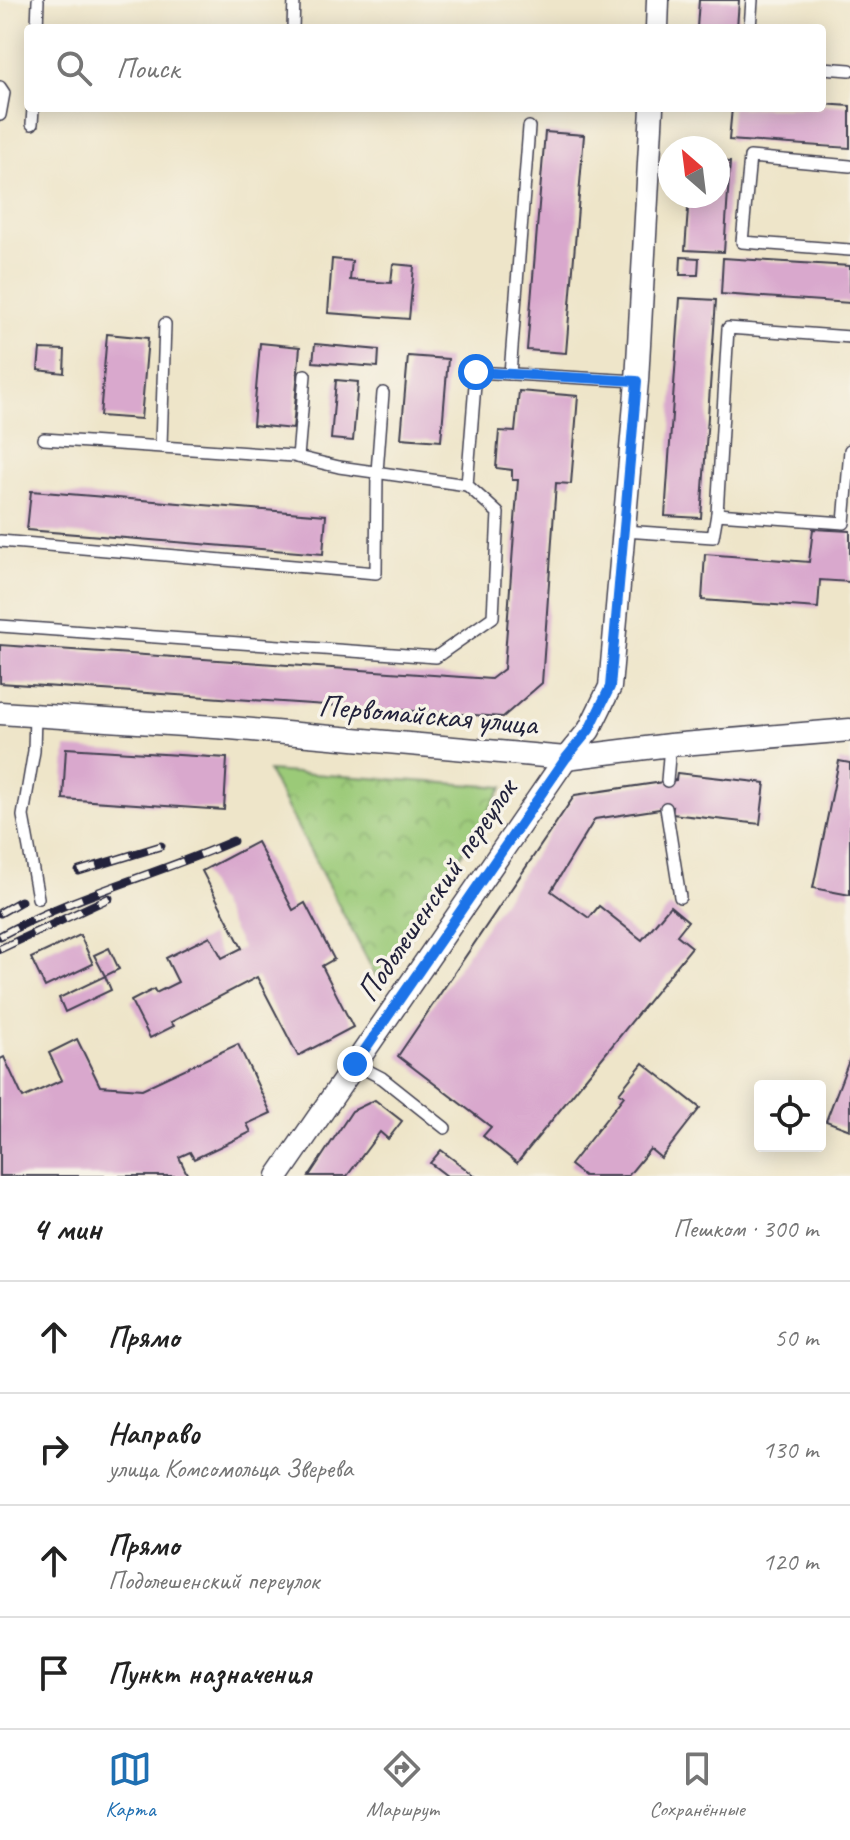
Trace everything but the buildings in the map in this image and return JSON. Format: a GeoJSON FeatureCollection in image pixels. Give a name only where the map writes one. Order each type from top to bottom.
{"type":"FeatureCollection","features":[{"type":"Feature","properties":{"kind":"street"},"geometry":{"type":"LineString","coordinates":[[657,24],[658,0]]}},
{"type":"Feature","properties":{"kind":"street","name":"Подолешенский переулок"},"geometry":{"type":"LineString","coordinates":[[278,1176],[566,758],[589,730],[610,687],[637,381],[652,112]]}},
{"type":"Feature","properties":{"kind":"street","name":"Первомайская улица"},"geometry":{"type":"LineString","coordinates":[[0,713],[230,728],[566,758],[670,745],[850,730]]}},
{"type":"Feature","properties":{"kind":"lane"},"geometry":{"type":"LineString","coordinates":[[37,24],[38,0]]}},
{"type":"Feature","properties":{"kind":"lane"},"geometry":{"type":"LineString","coordinates":[[293,24],[294,0]]}},
{"type":"Feature","properties":{"kind":"lane"},"geometry":{"type":"LineString","coordinates":[[750,24],[752,0]]}},
{"type":"Feature","properties":{"kind":"lane"},"geometry":{"type":"LineString","coordinates":[[826,68],[850,70]]}},
{"type":"Feature","properties":{"kind":"lane"},"geometry":{"type":"LineString","coordinates":[[0,87],[4,93],[0,115]]}},
{"type":"Feature","properties":{"kind":"lane"},"geometry":{"type":"LineString","coordinates":[[32,124],[33,112]]}},
{"type":"Feature","properties":{"kind":"lane"},"geometry":{"type":"LineString","coordinates":[[510,374],[529,127]]}},
{"type":"Feature","properties":{"kind":"lane"},"geometry":{"type":"LineString","coordinates":[[850,166],[750,157],[742,242],[850,250]]}},
{"type":"Feature","properties":{"kind":"lane"},"geometry":{"type":"LineString","coordinates":[[161,445],[165,324]]}},
{"type":"Feature","properties":{"kind":"lane"},"geometry":{"type":"LineString","coordinates":[[624,531],[713,537],[728,328],[850,337]]}},
{"type":"Feature","properties":{"kind":"lane"},"geometry":{"type":"LineString","coordinates":[[467,485],[476,372],[637,381]]}},
{"type":"Feature","properties":{"kind":"lane"},"geometry":{"type":"LineString","coordinates":[[298,457],[305,375]]}},
{"type":"Feature","properties":{"kind":"lane"},"geometry":{"type":"LineString","coordinates":[[0,541],[376,573],[377,472],[383,393]]}},
{"type":"Feature","properties":{"kind":"lane"},"geometry":{"type":"LineString","coordinates":[[0,626],[436,657],[493,617],[498,513],[467,485],[339,467],[298,457],[44,439]]}},
{"type":"Feature","properties":{"kind":"lane"},"geometry":{"type":"LineString","coordinates":[[717,514],[844,523],[850,450]]}},
{"type":"Feature","properties":{"kind":"lane"},"geometry":{"type":"LineString","coordinates":[[35,715],[34,751],[23,816],[38,898]]}},
{"type":"Feature","properties":{"kind":"lane"},"geometry":{"type":"LineString","coordinates":[[667,781],[670,745]]}},
{"type":"Feature","properties":{"kind":"lane"},"geometry":{"type":"LineString","coordinates":[[666,808],[680,897]]}},
{"type":"Feature","properties":{"kind":"lane"},"geometry":{"type":"LineString","coordinates":[[355,1064],[382,1078],[445,1128]]}},
{"type":"Feature","properties":{"kind":"green space"},"geometry":{"type":"Polygon","coordinates":[[[268,771],[503,787],[383,982],[377,978],[268,771]]]}},
{"type":"Feature","properties":{"kind":"railway"},"geometry":{"type":"LineString","coordinates":[[0,936],[86,897],[233,841]]}},
{"type":"Feature","properties":{"kind":"railway"},"geometry":{"type":"LineString","coordinates":[[79,871],[161,846]]}},
{"type":"Feature","properties":{"kind":"railway"},"geometry":{"type":"LineString","coordinates":[[0,949],[109,898]]}},
{"type":"Feature","properties":{"kind":"railway"},"geometry":{"type":"LineString","coordinates":[[0,913],[21,901]]}},
{"type":"Feature","properties":{"kind":"route"},"geometry":{"type":"LineString","coordinates":[[355,1064],[566,758],[589,730],[610,687],[637,381],[476,372]]}}]}
